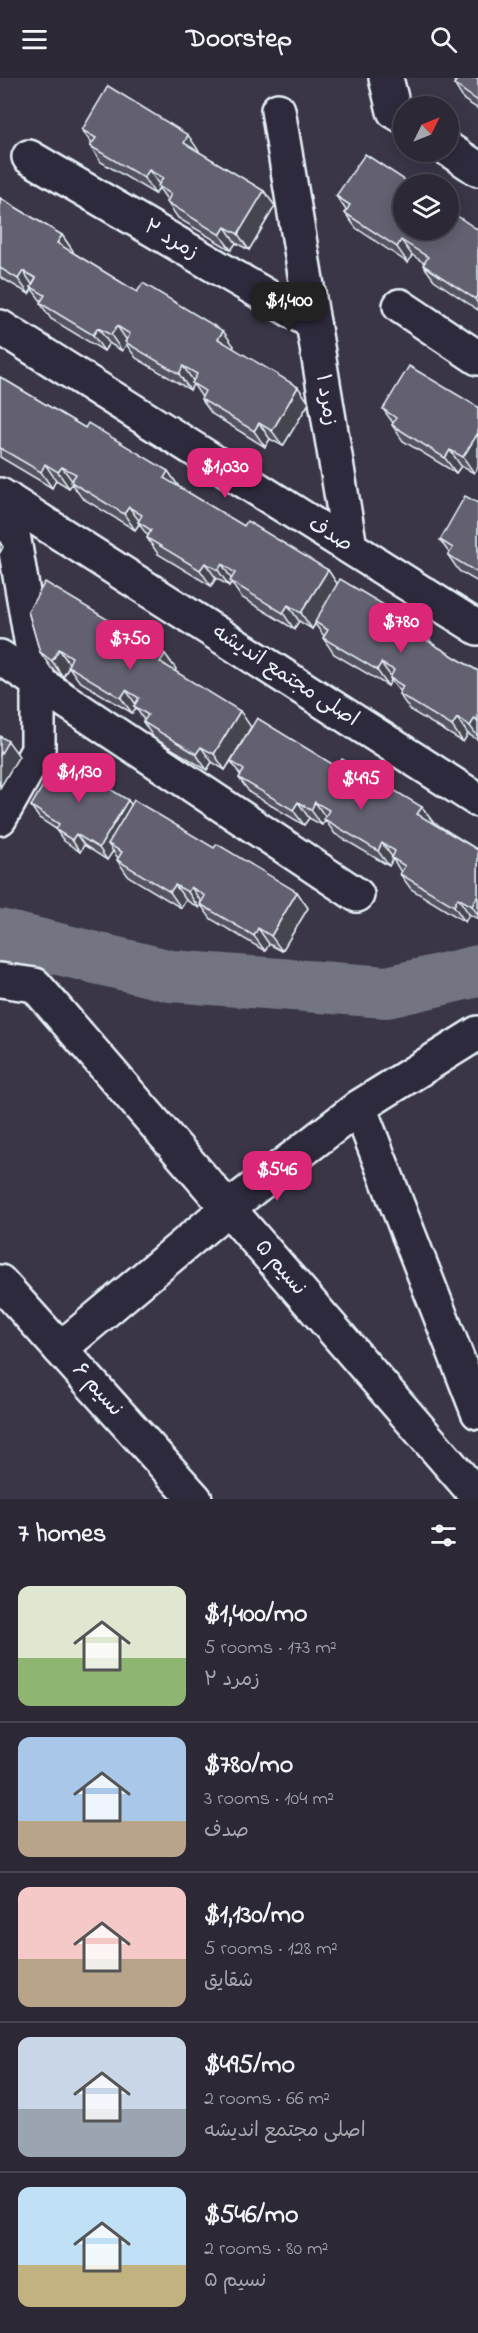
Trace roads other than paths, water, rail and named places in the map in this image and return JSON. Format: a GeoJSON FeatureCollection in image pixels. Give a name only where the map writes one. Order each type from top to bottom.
{"type":"FeatureCollection","features":[{"type":"Feature","properties":{"kind":"street"},"geometry":{"type":"LineString","coordinates":[[386,78],[393,107]]}},
{"type":"Feature","properties":{"kind":"street","name":"زمرد ۱"},"geometry":{"type":"LineString","coordinates":[[278,110],[351,547]]}},
{"type":"Feature","properties":{"kind":"street"},"geometry":{"type":"LineString","coordinates":[[459,156],[478,169]]}},
{"type":"Feature","properties":{"kind":"street","name":"زمرد ۲"},"geometry":{"type":"LineString","coordinates":[[30,157],[313,323]]}},
{"type":"Feature","properties":{"kind":"street"},"geometry":{"type":"LineString","coordinates":[[400,306],[478,358]]}},
{"type":"Feature","properties":{"kind":"street","name":"صدف"},"geometry":{"type":"LineString","coordinates":[[0,327],[478,628]]}},
{"type":"Feature","properties":{"kind":"street"},"geometry":{"type":"LineString","coordinates":[[0,818],[38,750],[38,681],[4,497]]}},
{"type":"Feature","properties":{"kind":"street","name":"اصلی مجتمع اندیشه"},"geometry":{"type":"LineString","coordinates":[[4,497],[478,800]]}},
{"type":"Feature","properties":{"kind":"street"},"geometry":{"type":"LineString","coordinates":[[0,657],[357,895]]}},
{"type":"Feature","properties":{"kind":"street","name":"نسیم ۵"},"geometry":{"type":"LineString","coordinates":[[0,981],[34,985],[478,1497]]}},
{"type":"Feature","properties":{"kind":"street"},"geometry":{"type":"LineString","coordinates":[[60,1349],[228,1208],[359,1107],[478,1033]]}},
{"type":"Feature","properties":{"kind":"street"},"geometry":{"type":"LineString","coordinates":[[359,1107],[478,1412]]}},
{"type":"Feature","properties":{"kind":"street","name":"نسیم ۶"},"geometry":{"type":"LineString","coordinates":[[0,1282],[195,1499]]}},
{"type":"Feature","properties":{"kind":"waterway"},"geometry":{"type":"LineString","coordinates":[[0,935],[171,976],[387,992],[478,971]]}}]}
